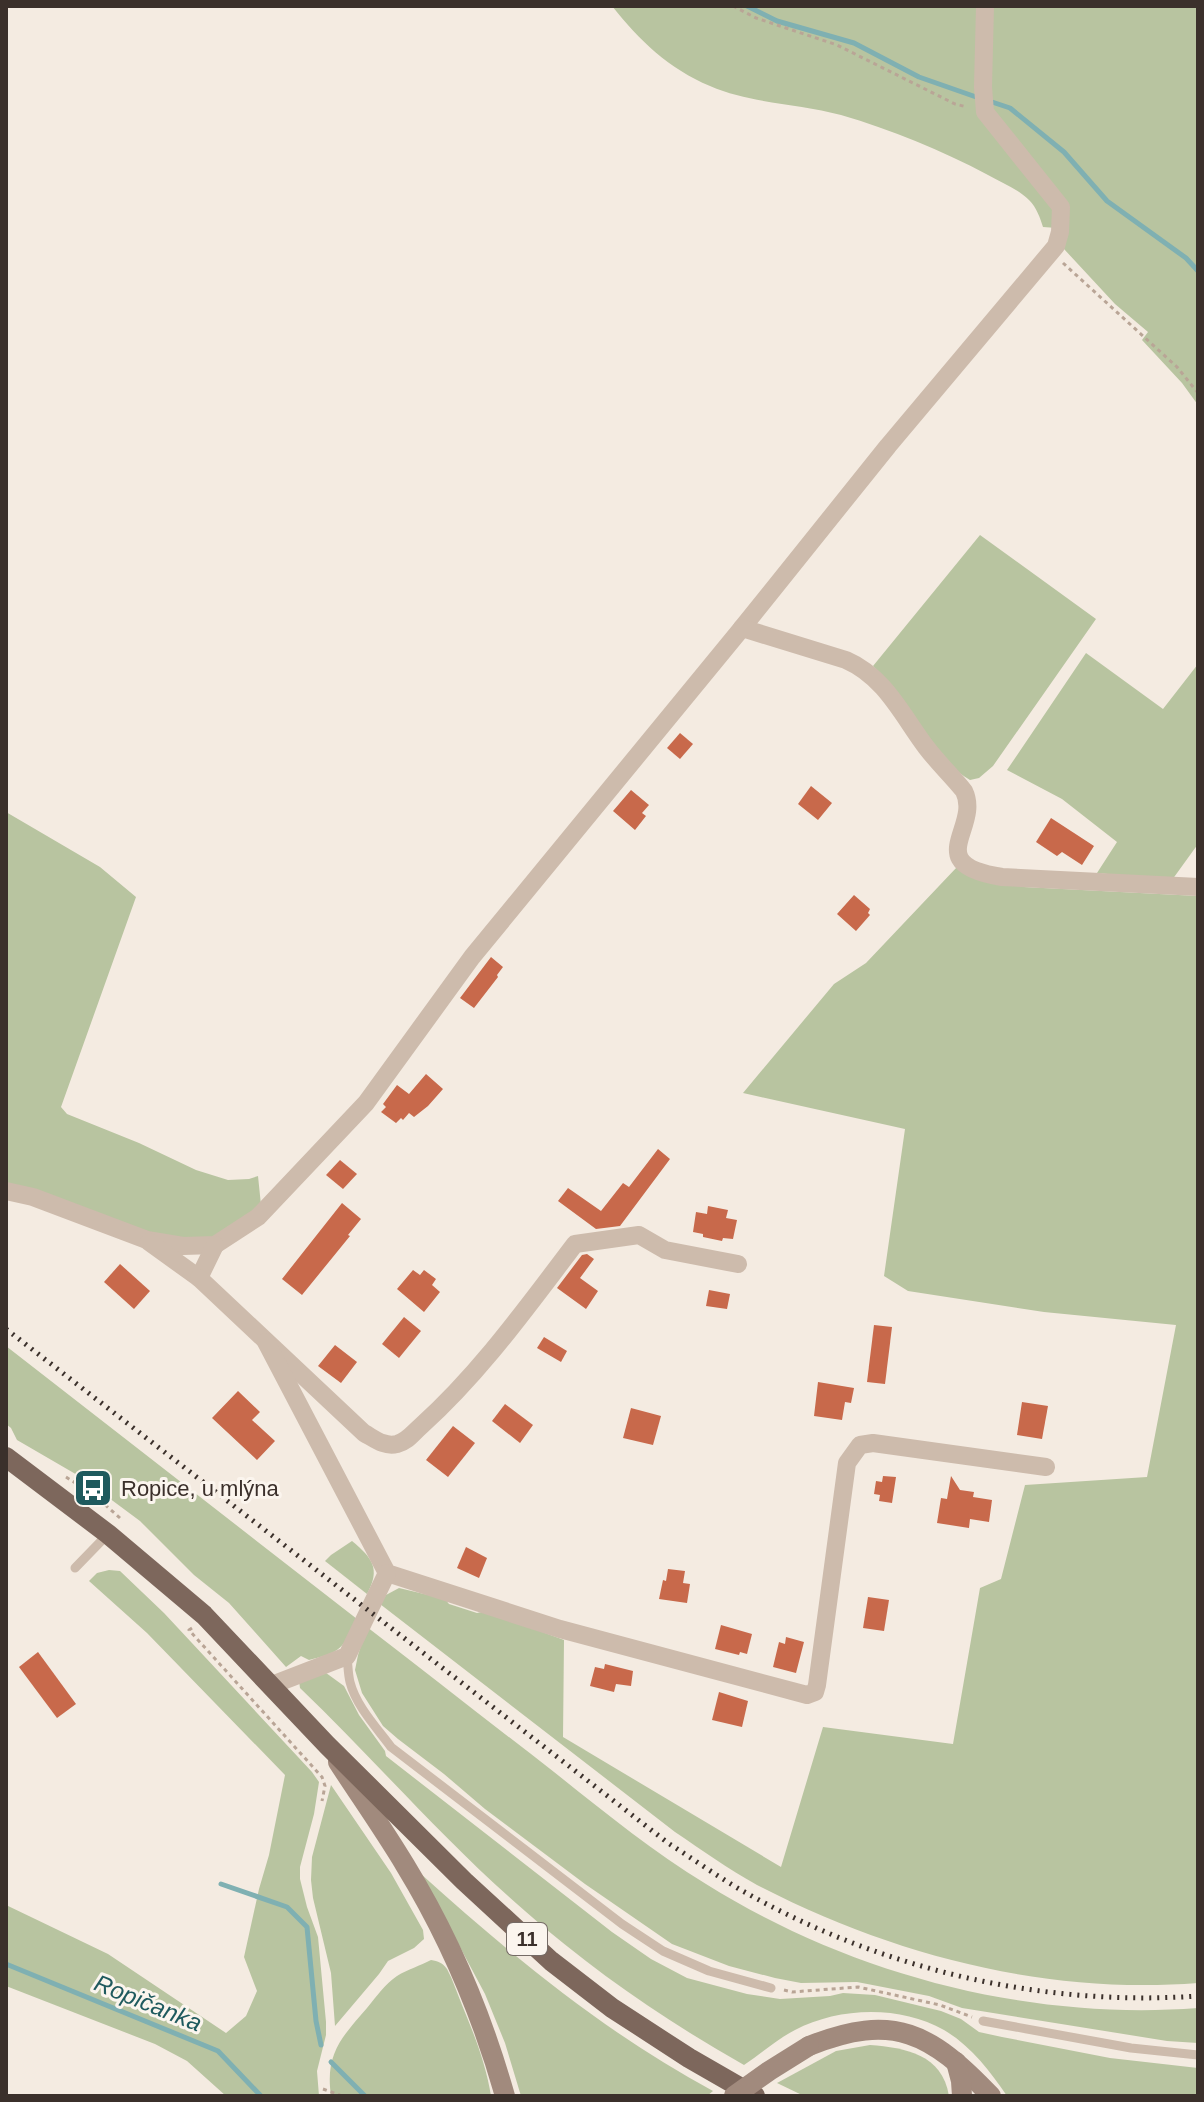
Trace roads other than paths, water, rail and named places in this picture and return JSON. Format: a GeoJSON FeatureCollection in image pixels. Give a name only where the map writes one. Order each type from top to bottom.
{"type":"FeatureCollection","features":[{"type":"Feature","properties":{"kind":"main road","name":"11"},"geometry":{"type":"LineString","coordinates":[[6,1457],[108,1534],[204,1615],[327,1745],[464,1881],[551,1961],[612,2008],[755,2096]]}},
{"type":"Feature","properties":{"kind":"main road"},"geometry":{"type":"LineString","coordinates":[[327,1745],[406,1866],[446,1941],[469,1989],[505,2096]]}},
{"type":"Feature","properties":{"kind":"main road"},"geometry":{"type":"LineString","coordinates":[[734,2096],[809,2046],[863,2030],[891,2031],[925,2040],[956,2062],[991,2096]]}},
{"type":"Feature","properties":{"kind":"main road"},"geometry":{"type":"LineString","coordinates":[[956,2062],[962,2096]]}},
{"type":"Feature","properties":{"kind":"street"},"geometry":{"type":"LineString","coordinates":[[199,1278],[215,1245],[258,1217],[366,1103],[472,957],[888,446],[1052,252],[1060,232],[1061,207],[985,111],[985,6]]}},
{"type":"Feature","properties":{"kind":"street"},"geometry":{"type":"LineString","coordinates":[[742,628],[859,665],[881,682],[927,749],[968,799],[958,843],[963,863],[973,870],[1002,877],[1198,887]]}},
{"type":"Feature","properties":{"kind":"street"},"geometry":{"type":"LineString","coordinates":[[6,1191],[33,1197],[147,1240],[183,1246],[215,1245]]}},
{"type":"Feature","properties":{"kind":"street"},"geometry":{"type":"LineString","coordinates":[[147,1240],[199,1278],[364,1433],[384,1445],[407,1441],[415,1430],[451,1399],[575,1244],[639,1235],[665,1250],[738,1264]]}},
{"type":"Feature","properties":{"kind":"street"},"geometry":{"type":"LineString","coordinates":[[266,1342],[387,1573],[560,1629],[807,1695],[815,1692],[817,1685],[847,1463],[860,1445],[873,1443],[1046,1467]]}},
{"type":"Feature","properties":{"kind":"street"},"geometry":{"type":"LineString","coordinates":[[272,1685],[347,1656],[387,1573]]}},
{"type":"Feature","properties":{"kind":"lane"},"geometry":{"type":"LineString","coordinates":[[75,1568],[108,1534]]}},
{"type":"Feature","properties":{"kind":"lane"},"geometry":{"type":"LineString","coordinates":[[347,1656],[350,1683],[367,1714],[391,1747],[622,1924],[663,1951],[709,1971],[771,1988]]}},
{"type":"Feature","properties":{"kind":"lane"},"geometry":{"type":"LineString","coordinates":[[983,2021],[1131,2048],[1198,2055]]}},
{"type":"Feature","properties":{"kind":"waterway"},"geometry":{"type":"LineString","coordinates":[[747,6],[777,21],[854,43],[919,77],[979,98]]}},
{"type":"Feature","properties":{"kind":"waterway"},"geometry":{"type":"LineString","coordinates":[[989,101],[1010,108],[1064,152],[1107,201],[1186,258],[1198,271]]}},
{"type":"Feature","properties":{"kind":"waterway"},"geometry":{"type":"LineString","coordinates":[[221,1884],[287,1907],[307,1927],[321,2045]]}},
{"type":"Feature","properties":{"kind":"waterway","name":"Ropičanka"},"geometry":{"type":"LineString","coordinates":[[6,1964],[218,2051],[261,2096]]}},
{"type":"Feature","properties":{"kind":"waterway"},"geometry":{"type":"LineString","coordinates":[[331,2062],[365,2096]]}},
{"type":"Feature","properties":{"kind":"railway"},"geometry":{"type":"LineString","coordinates":[[6,1329],[668,1843],[740,1889],[855,1944],[967,1978],[1024,1989],[1082,1995],[1140,1998],[1198,1996]]}},
{"type":"Feature","properties":{"kind":"place","name":"Ropice, u mlýna"},"geometry":{"type":"Point","coordinates":[93,1488]}}]}
